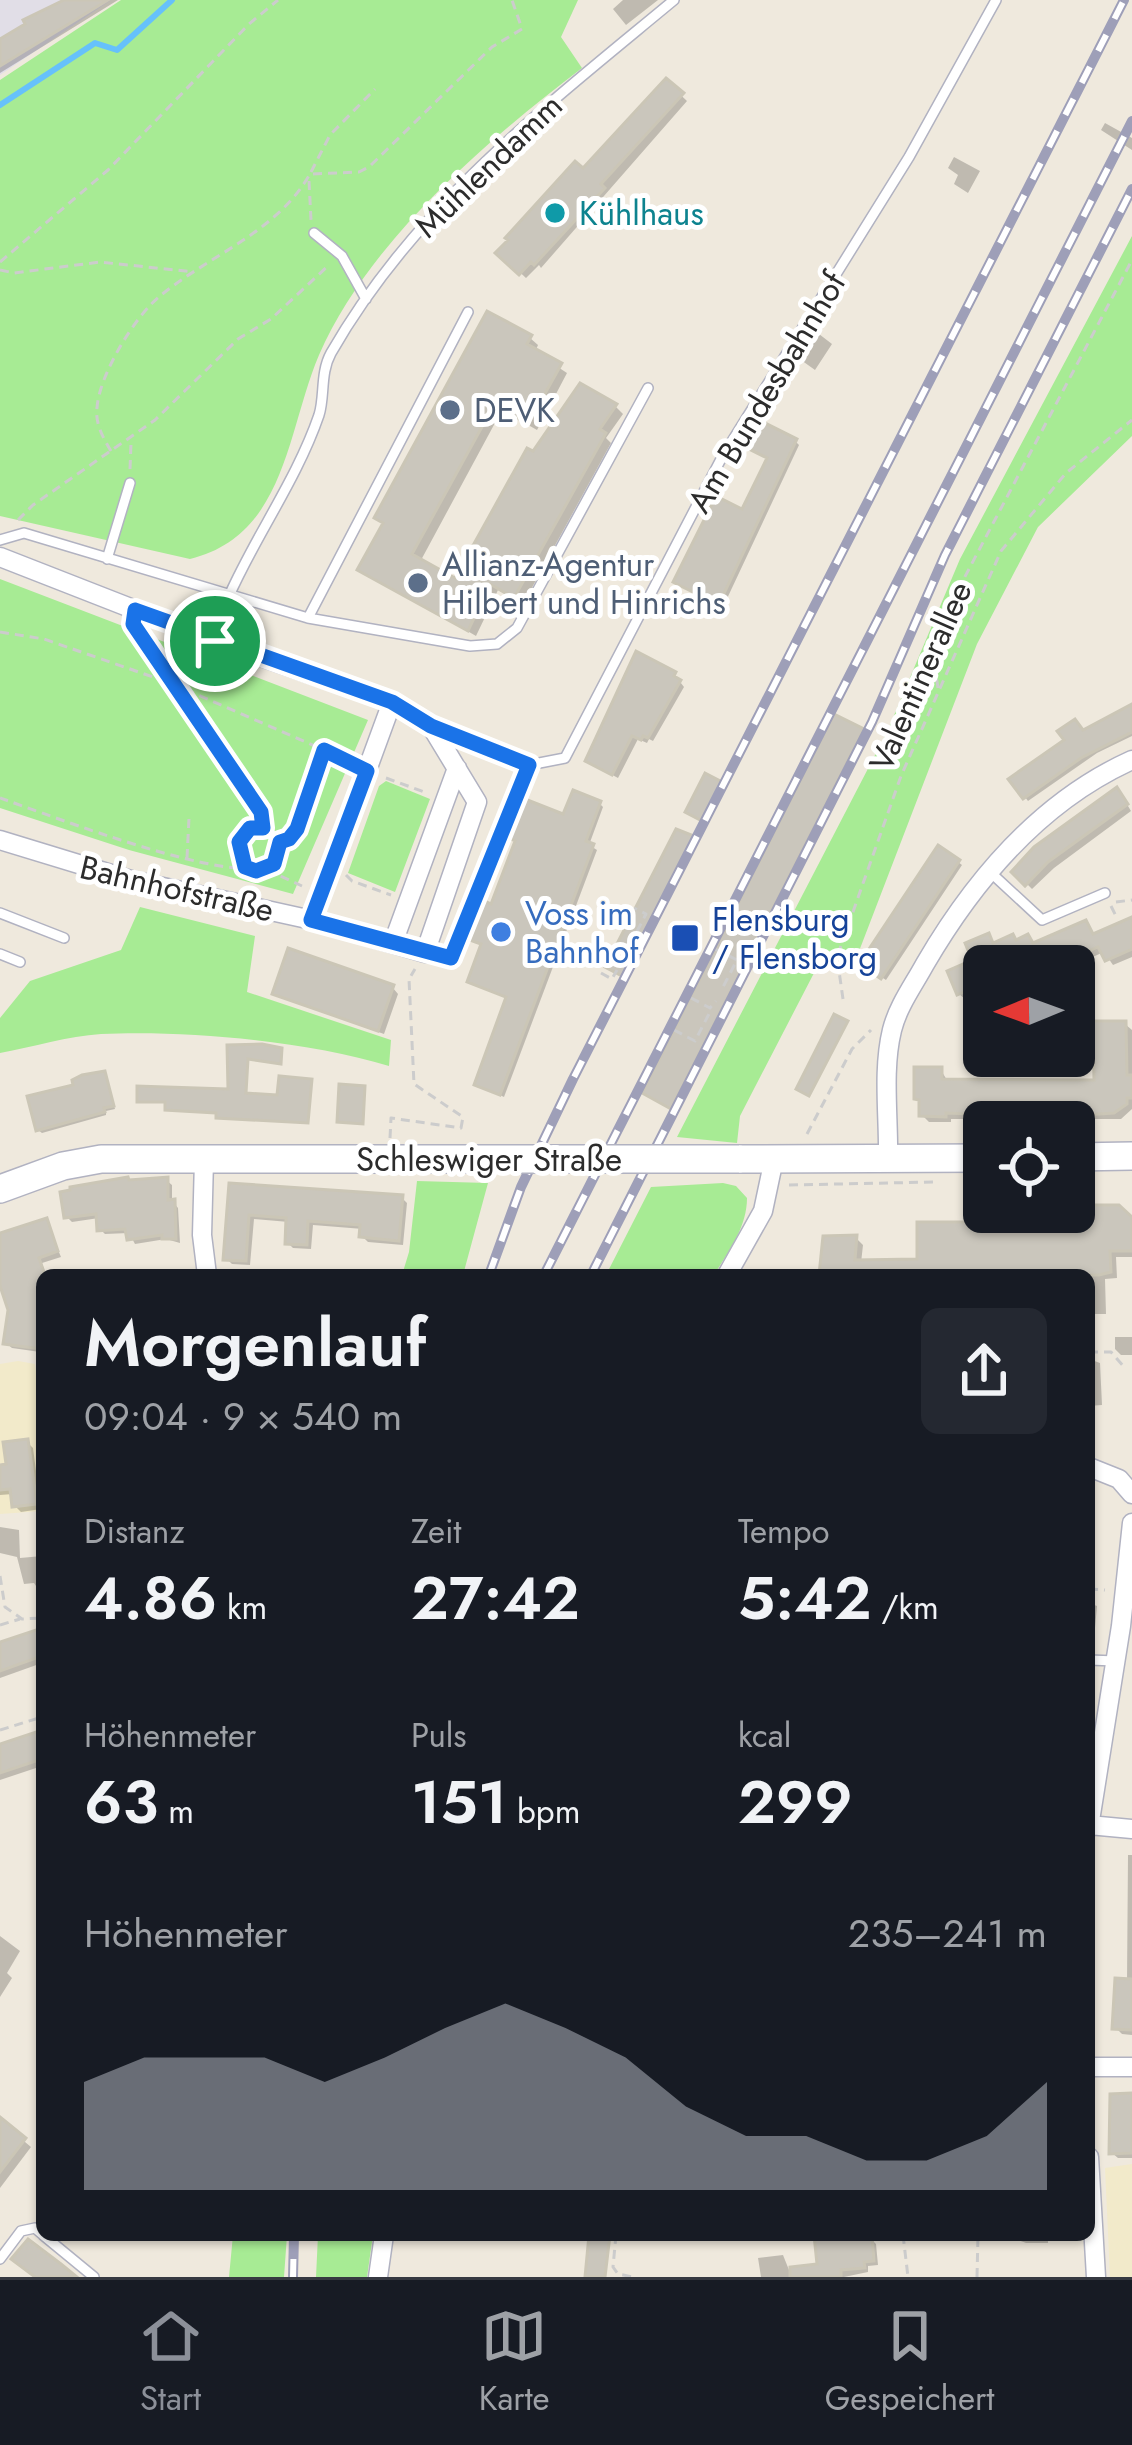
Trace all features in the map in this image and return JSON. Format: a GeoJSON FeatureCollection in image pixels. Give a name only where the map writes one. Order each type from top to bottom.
{"type":"FeatureCollection","features":[{"type":"Feature","properties":{"kind":"main road"},"geometry":{"type":"LineString","coordinates":[[1095,1157],[1132,1156]]}},
{"type":"Feature","properties":{"kind":"main road","name":"Schleswiger Straße"},"geometry":{"type":"LineString","coordinates":[[0,1189],[63,1166],[101,1159],[739,1159],[772,1172],[888,1160],[963,1158]]}},
{"type":"Feature","properties":{"kind":"street"},"geometry":{"type":"LineString","coordinates":[[0,557],[392,702],[431,726],[529,765]]}},
{"type":"Feature","properties":{"kind":"street"},"geometry":{"type":"LineString","coordinates":[[311,920],[373,776],[392,702]]}},
{"type":"Feature","properties":{"kind":"street"},"geometry":{"type":"LineString","coordinates":[[425,952],[477,802],[431,726]]}},
{"type":"Feature","properties":{"kind":"street"},"geometry":{"type":"LineString","coordinates":[[888,1160],[888,1065],[897,1014],[943,934],[1006,849],[1108,771],[1132,760]]}},
{"type":"Feature","properties":{"kind":"street"},"geometry":{"type":"LineString","coordinates":[[393,943],[457,768]]}},
{"type":"Feature","properties":{"kind":"street","name":"Bahnhofstraße"},"geometry":{"type":"LineString","coordinates":[[0,840],[131,880],[311,920],[425,952]]}},
{"type":"Feature","properties":{"kind":"street"},"geometry":{"type":"LineString","coordinates":[[203,1160],[206,1269]]}},
{"type":"Feature","properties":{"kind":"street"},"geometry":{"type":"LineString","coordinates":[[730,1269],[763,1211],[772,1172]]}},
{"type":"Feature","properties":{"kind":"street"},"geometry":{"type":"LineString","coordinates":[[1095,1469],[1119,1479],[1132,1494]]}},
{"type":"Feature","properties":{"kind":"street"},"geometry":{"type":"LineString","coordinates":[[1095,1789],[1126,1626],[1132,1523]]}},
{"type":"Feature","properties":{"kind":"street"},"geometry":{"type":"LineString","coordinates":[[1095,1826],[1132,1829]]}},
{"type":"Feature","properties":{"kind":"street"},"geometry":{"type":"LineString","coordinates":[[1095,2067],[1132,2067]]}},
{"type":"Feature","properties":{"kind":"street"},"geometry":{"type":"LineString","coordinates":[[378,2277],[383,2241]]}},
{"type":"Feature","properties":{"kind":"street"},"geometry":{"type":"LineString","coordinates":[[1094,2241],[1096,2277]]}},
{"type":"Feature","properties":{"kind":"lane","name":"Mühlendamm"},"geometry":{"type":"LineString","coordinates":[[229,596],[321,411],[328,358],[366,299],[441,202],[674,0]]}},
{"type":"Feature","properties":{"kind":"lane","name":"Am Bundesbahnhof"},"geometry":{"type":"LineString","coordinates":[[529,765],[566,758],[721,459],[909,158],[996,0]]}},
{"type":"Feature","properties":{"kind":"lane"},"geometry":{"type":"LineString","coordinates":[[314,233],[342,256],[366,299]]}},
{"type":"Feature","properties":{"kind":"lane"},"geometry":{"type":"LineString","coordinates":[[308,618],[468,312]]}},
{"type":"Feature","properties":{"kind":"lane"},"geometry":{"type":"LineString","coordinates":[[0,540],[24,533],[308,618],[470,646],[497,644],[517,628],[648,388]]}},
{"type":"Feature","properties":{"kind":"lane"},"geometry":{"type":"LineString","coordinates":[[107,559],[130,483]]}},
{"type":"Feature","properties":{"kind":"lane"},"geometry":{"type":"LineString","coordinates":[[425,952],[451,958],[529,765]]}},
{"type":"Feature","properties":{"kind":"lane"},"geometry":{"type":"LineString","coordinates":[[989,871],[1042,920],[1107,898]]}},
{"type":"Feature","properties":{"kind":"lane"},"geometry":{"type":"LineString","coordinates":[[0,914],[64,938]]}},
{"type":"Feature","properties":{"kind":"lane"},"geometry":{"type":"LineString","coordinates":[[0,954],[20,962]]}},
{"type":"Feature","properties":{"kind":"lane"},"geometry":{"type":"LineString","coordinates":[[1095,1660],[1116,1661]]}},
{"type":"Feature","properties":{"kind":"lane"},"geometry":{"type":"LineString","coordinates":[[0,2259],[21,2231],[36,2229]]}},
{"type":"Feature","properties":{"kind":"lane"},"geometry":{"type":"LineString","coordinates":[[49,2241],[94,2277]]}},
{"type":"Feature","properties":{"kind":"path"},"geometry":{"type":"LineString","coordinates":[[0,262],[108,170],[278,0]]}},
{"type":"Feature","properties":{"kind":"path"},"geometry":{"type":"LineString","coordinates":[[310,174],[359,172],[369,167],[492,46],[522,28],[512,0]]}},
{"type":"Feature","properties":{"kind":"path"},"geometry":{"type":"LineString","coordinates":[[111,451],[102,438],[96,411],[102,383],[135,324],[158,298],[254,235],[286,208],[330,135],[375,89]]}},
{"type":"Feature","properties":{"kind":"path"},"geometry":{"type":"LineString","coordinates":[[310,174],[314,233]]}},
{"type":"Feature","properties":{"kind":"path"},"geometry":{"type":"LineString","coordinates":[[17,522],[34,505],[131,439],[238,338],[272,319],[342,256]]}},
{"type":"Feature","properties":{"kind":"path"},"geometry":{"type":"LineString","coordinates":[[939,689],[931,641],[1132,260]]}},
{"type":"Feature","properties":{"kind":"path"},"geometry":{"type":"LineString","coordinates":[[0,270],[14,273],[100,262],[196,272]]}},
{"type":"Feature","properties":{"kind":"path","name":"Valentinerallee"},"geometry":{"type":"LineString","coordinates":[[843,999],[837,957],[901,776],[1001,551],[1066,473],[1132,421]]}},
{"type":"Feature","properties":{"kind":"path"},"geometry":{"type":"LineString","coordinates":[[130,483],[131,439]]}},
{"type":"Feature","properties":{"kind":"path"},"geometry":{"type":"LineString","coordinates":[[135,610],[133,624],[261,812],[263,828]]}},
{"type":"Feature","properties":{"kind":"path"},"geometry":{"type":"LineString","coordinates":[[0,632],[44,639],[173,684],[433,799]]}},
{"type":"Feature","properties":{"kind":"path"},"geometry":{"type":"LineString","coordinates":[[280,842],[297,829],[324,750]]}},
{"type":"Feature","properties":{"kind":"path"},"geometry":{"type":"LineString","coordinates":[[0,798],[220,868],[256,871],[274,864],[280,842]]}},
{"type":"Feature","properties":{"kind":"path"},"geometry":{"type":"LineString","coordinates":[[187,858],[190,818]]}},
{"type":"Feature","properties":{"kind":"path"},"geometry":{"type":"LineString","coordinates":[[245,867],[239,852],[242,833],[263,828],[280,842]]}},
{"type":"Feature","properties":{"kind":"path"},"geometry":{"type":"LineString","coordinates":[[347,868],[352,881],[398,894]]}},
{"type":"Feature","properties":{"kind":"path"},"geometry":{"type":"LineString","coordinates":[[1107,898],[1132,900]]}},
{"type":"Feature","properties":{"kind":"path"},"geometry":{"type":"LineString","coordinates":[[630,945],[649,916],[634,908]]}},
{"type":"Feature","properties":{"kind":"path"},"geometry":{"type":"LineString","coordinates":[[715,949],[745,964]]}},
{"type":"Feature","properties":{"kind":"path"},"geometry":{"type":"LineString","coordinates":[[390,1139],[391,1118],[460,1128],[464,1117],[421,1092],[411,1076],[409,979],[425,952]]}},
{"type":"Feature","properties":{"kind":"path"},"geometry":{"type":"LineString","coordinates":[[721,991],[737,960]]}},
{"type":"Feature","properties":{"kind":"path"},"geometry":{"type":"LineString","coordinates":[[612,979],[617,970]]}},
{"type":"Feature","properties":{"kind":"path"},"geometry":{"type":"LineString","coordinates":[[601,973],[619,983]]}},
{"type":"Feature","properties":{"kind":"path"},"geometry":{"type":"LineString","coordinates":[[691,998],[719,1013]]}},
{"type":"Feature","properties":{"kind":"path"},"geometry":{"type":"LineString","coordinates":[[695,1041],[716,1001]]}},
{"type":"Feature","properties":{"kind":"path"},"geometry":{"type":"LineString","coordinates":[[674,1030],[703,1045]]}},
{"type":"Feature","properties":{"kind":"path"},"geometry":{"type":"LineString","coordinates":[[803,1148],[812,1121],[851,1049],[871,1030]]}},
{"type":"Feature","properties":{"kind":"path"},"geometry":{"type":"LineString","coordinates":[[772,1172],[946,1182]]}},
{"type":"Feature","properties":{"kind":"path"},"geometry":{"type":"LineString","coordinates":[[1095,1352],[1111,1352],[1124,1366]]}},
{"type":"Feature","properties":{"kind":"path"},"geometry":{"type":"LineString","coordinates":[[0,1576],[3,1608],[22,1619]]}},
{"type":"Feature","properties":{"kind":"path"},"geometry":{"type":"LineString","coordinates":[[0,1625],[36,1618]]}},
{"type":"Feature","properties":{"kind":"path"},"geometry":{"type":"LineString","coordinates":[[0,1730],[36,1719]]}},
{"type":"Feature","properties":{"kind":"path"},"geometry":{"type":"LineString","coordinates":[[615,2241],[613,2267],[632,2277]]}},
{"type":"Feature","properties":{"kind":"path"},"geometry":{"type":"LineString","coordinates":[[904,2241],[908,2277]]}},
{"type":"Feature","properties":{"kind":"path"},"geometry":{"type":"LineString","coordinates":[[977,2277],[978,2241]]}},
{"type":"Feature","properties":{"kind":"shaded area"},"geometry":{"type":"Polygon","coordinates":[[[0,0],[111,0],[0,75],[0,0]]]}},
{"type":"Feature","properties":{"kind":"shaded area"},"geometry":{"type":"Polygon","coordinates":[[[0,1364],[35,1364],[36,1511],[0,1514],[0,1364]]]}},
{"type":"Feature","properties":{"kind":"shaded area"},"geometry":{"type":"Polygon","coordinates":[[[1132,2164],[1132,2277],[1110,2277],[1105,2168],[1132,2164]]]}},
{"type":"Feature","properties":{"kind":"green space"},"geometry":{"type":"Polygon","coordinates":[[[121,0],[578,0],[561,37],[582,68],[470,161],[398,234],[340,313],[319,355],[265,504],[222,547],[190,559],[0,516],[0,80],[121,0]]]}},
{"type":"Feature","properties":{"kind":"green space"},"geometry":{"type":"Polygon","coordinates":[[[1132,236],[1132,436],[1038,527],[977,644],[856,959],[814,973],[740,1116],[737,1143],[677,1137],[887,732],[960,559],[1132,236]]]}},
{"type":"Feature","properties":{"kind":"green space"},"geometry":{"type":"Polygon","coordinates":[[[0,579],[368,720],[293,894],[129,850],[0,808],[0,579]]]}},
{"type":"Feature","properties":{"kind":"green space"},"geometry":{"type":"Polygon","coordinates":[[[386,781],[430,799],[395,892],[348,873],[379,786],[386,781]]]}},
{"type":"Feature","properties":{"kind":"green space"},"geometry":{"type":"Polygon","coordinates":[[[140,907],[255,936],[247,992],[391,1040],[389,1066],[285,1044],[171,1034],[89,1035],[0,1053],[0,1018],[30,981],[121,950],[140,907]]]}},
{"type":"Feature","properties":{"kind":"green space"},"geometry":{"type":"Polygon","coordinates":[[[417,1181],[488,1183],[465,1269],[404,1269],[417,1181]]]}},
{"type":"Feature","properties":{"kind":"green space"},"geometry":{"type":"Polygon","coordinates":[[[723,1183],[736,1186],[747,1198],[744,1219],[718,1269],[609,1269],[651,1187],[723,1183]]]}},
{"type":"Feature","properties":{"kind":"green space"},"geometry":{"type":"Polygon","coordinates":[[[232,2241],[287,2241],[284,2277],[229,2277],[232,2241]]]}},
{"type":"Feature","properties":{"kind":"green space"},"geometry":{"type":"Polygon","coordinates":[[[318,2241],[372,2241],[367,2277],[316,2277],[318,2241]]]}},
{"type":"Feature","properties":{"kind":"building"},"geometry":{"type":"Polygon","coordinates":[[[64,0],[108,0],[0,66],[0,39],[25,24],[23,20],[64,0]]]}},
{"type":"Feature","properties":{"kind":"building"},"geometry":{"type":"Polygon","coordinates":[[[666,78],[684,93],[601,184],[605,188],[534,265],[531,262],[519,275],[495,253],[508,240],[505,238],[575,161],[583,168],[666,78]]]}},
{"type":"Feature","properties":{"kind":"building"},"geometry":{"type":"Polygon","coordinates":[[[487,311],[532,335],[527,344],[562,363],[528,424],[494,405],[412,554],[455,578],[527,448],[533,451],[580,383],[617,404],[600,429],[606,433],[514,598],[490,584],[468,631],[357,570],[383,523],[374,518],[487,311]]]}},
{"type":"Feature","properties":{"kind":"building"},"geometry":{"type":"Polygon","coordinates":[[[761,421],[797,439],[720,602],[713,602],[673,582],[716,496],[742,509],[767,458],[747,448],[761,421]]]}},
{"type":"Feature","properties":{"kind":"building"},"geometry":{"type":"Polygon","coordinates":[[[636,651],[676,672],[674,676],[681,680],[648,738],[632,736],[612,775],[585,761],[636,651]]]}},
{"type":"Feature","properties":{"kind":"building"},"geometry":{"type":"Polygon","coordinates":[[[1132,704],[1132,732],[1081,758],[1023,799],[1008,779],[1064,740],[1057,731],[1075,719],[1083,730],[1132,704]]]}},
{"type":"Feature","properties":{"kind":"building"},"geometry":{"type":"Polygon","coordinates":[[[834,714],[864,729],[671,1109],[642,1093],[834,714]]]}},
{"type":"Feature","properties":{"kind":"building"},"geometry":{"type":"Polygon","coordinates":[[[705,773],[722,782],[702,821],[685,812],[705,773]]]}},
{"type":"Feature","properties":{"kind":"building"},"geometry":{"type":"Polygon","coordinates":[[[1117,787],[1128,804],[1048,862],[1025,886],[1011,872],[1034,847],[1117,787]]]}},
{"type":"Feature","properties":{"kind":"building"},"geometry":{"type":"Polygon","coordinates":[[[573,790],[601,801],[586,841],[594,844],[500,1095],[474,1085],[506,997],[467,982],[481,944],[470,940],[485,901],[491,904],[525,799],[563,814],[573,790]]]}},
{"type":"Feature","properties":{"kind":"building"},"geometry":{"type":"Polygon","coordinates":[[[676,829],[694,836],[622,976],[605,967],[676,829]]]}},
{"type":"Feature","properties":{"kind":"building"},"geometry":{"type":"Polygon","coordinates":[[[938,845],[960,860],[881,979],[859,964],[938,845]]]}},
{"type":"Feature","properties":{"kind":"building"},"geometry":{"type":"Polygon","coordinates":[[[1132,917],[1132,949],[1105,961],[1095,945],[965,943],[989,933],[993,943],[1013,934],[1016,940],[1028,934],[1033,943],[1086,920],[1093,934],[1132,917]]]}},
{"type":"Feature","properties":{"kind":"building"},"geometry":{"type":"Polygon","coordinates":[[[288,948],[394,985],[378,1031],[272,994],[288,948]]]}},
{"type":"Feature","properties":{"kind":"building"},"geometry":{"type":"Polygon","coordinates":[[[963,964],[963,992],[957,995],[947,971],[963,964]]]}},
{"type":"Feature","properties":{"kind":"building"},"geometry":{"type":"Polygon","coordinates":[[[834,1014],[848,1021],[809,1096],[796,1089],[834,1014]]]}},
{"type":"Feature","properties":{"kind":"building"},"geometry":{"type":"Polygon","coordinates":[[[1095,1021],[1126,1021],[1132,1098],[1114,1113],[1095,1114],[1095,1101],[963,1101],[963,1114],[919,1116],[919,1100],[914,1099],[914,1067],[942,1067],[942,1079],[1094,1080],[1095,1021]]]}},
{"type":"Feature","properties":{"kind":"building"},"geometry":{"type":"Polygon","coordinates":[[[227,1045],[282,1048],[281,1064],[248,1059],[246,1093],[277,1095],[279,1076],[312,1079],[308,1123],[216,1118],[216,1113],[165,1110],[165,1102],[137,1102],[137,1086],[228,1089],[227,1045]]]}},
{"type":"Feature","properties":{"kind":"building"},"geometry":{"type":"Polygon","coordinates":[[[105,1071],[114,1106],[36,1131],[27,1096],[105,1071]]]}},
{"type":"Feature","properties":{"kind":"building"},"geometry":{"type":"Polygon","coordinates":[[[339,1084],[365,1086],[363,1124],[337,1122],[339,1084]]]}},
{"type":"Feature","properties":{"kind":"building"},"geometry":{"type":"Polygon","coordinates":[[[128,1177],[168,1177],[168,1200],[175,1199],[176,1239],[162,1239],[162,1235],[127,1240],[125,1229],[97,1231],[96,1214],[64,1218],[60,1192],[128,1177]]]}},
{"type":"Feature","properties":{"kind":"building"},"geometry":{"type":"Polygon","coordinates":[[[229,1183],[403,1195],[399,1241],[359,1237],[360,1225],[308,1221],[307,1245],[285,1244],[286,1218],[249,1215],[246,1261],[223,1260],[229,1183]]]}},
{"type":"Feature","properties":{"kind":"building"},"geometry":{"type":"Polygon","coordinates":[[[1095,1205],[1119,1205],[1132,1217],[1132,1251],[1110,1251],[1111,1272],[1099,1275],[1095,1269],[820,1269],[823,1236],[857,1235],[855,1260],[917,1259],[917,1222],[963,1222],[963,1233],[1095,1233],[1095,1205]]]}},
{"type":"Feature","properties":{"kind":"building"},"geometry":{"type":"Polygon","coordinates":[[[47,1218],[58,1251],[39,1258],[43,1269],[36,1269],[36,1348],[3,1344],[8,1310],[0,1286],[0,1233],[47,1218]]]}},
{"type":"Feature","properties":{"kind":"building"},"geometry":{"type":"Polygon","coordinates":[[[28,1439],[36,1504],[12,1507],[10,1489],[0,1490],[0,1465],[6,1464],[3,1442],[28,1439]]]}},
{"type":"Feature","properties":{"kind":"building"},"geometry":{"type":"Polygon","coordinates":[[[36,1630],[36,1658],[0,1671],[0,1642],[36,1630]]]}},
{"type":"Feature","properties":{"kind":"building"},"geometry":{"type":"Polygon","coordinates":[[[36,1732],[36,1761],[0,1773],[0,1744],[36,1732]]]}},
{"type":"Feature","properties":{"kind":"building"},"geometry":{"type":"Polygon","coordinates":[[[1115,1978],[1132,1979],[1132,2030],[1112,2029],[1115,1978]]]}},
{"type":"Feature","properties":{"kind":"building"},"geometry":{"type":"Polygon","coordinates":[[[1132,2093],[1132,2153],[1109,2154],[1110,2094],[1132,2093]]]}},
{"type":"Feature","properties":{"kind":"building"},"geometry":{"type":"Polygon","coordinates":[[[0,2117],[26,2138],[0,2172],[0,2117]]]}},
{"type":"Feature","properties":{"kind":"building"},"geometry":{"type":"Polygon","coordinates":[[[28,2239],[77,2277],[35,2277],[11,2259],[28,2239]]]}},
{"type":"Feature","properties":{"kind":"building"},"geometry":{"type":"Polygon","coordinates":[[[588,2241],[609,2241],[605,2277],[585,2277],[588,2241]]]}},
{"type":"Feature","properties":{"kind":"building"},"geometry":{"type":"Polygon","coordinates":[[[815,2241],[872,2241],[874,2261],[864,2262],[865,2268],[841,2270],[841,2277],[790,2277],[790,2267],[817,2264],[815,2241]]]}},
{"type":"Feature","properties":{"kind":"waterway"},"geometry":{"type":"LineString","coordinates":[[0,105],[95,43],[117,50],[172,0]]}},
{"type":"Feature","properties":{"kind":"railway"},"geometry":{"type":"LineString","coordinates":[[491,1269],[521,1187],[573,1079],[1124,0]]}},
{"type":"Feature","properties":{"kind":"railway"},"geometry":{"type":"LineString","coordinates":[[547,1269],[1132,121]]}},
{"type":"Feature","properties":{"kind":"railway"},"geometry":{"type":"LineString","coordinates":[[594,1269],[872,722],[945,555],[1132,189]]}},
{"type":"Feature","properties":{"kind":"railway"},"geometry":{"type":"LineString","coordinates":[[293,2277],[294,2241]]}},
{"type":"Feature","properties":{"kind":"place","name":"Kühlhaus"},"geometry":{"type":"Point","coordinates":[555,213]}},
{"type":"Feature","properties":{"kind":"place","name":"DEVK"},"geometry":{"type":"Point","coordinates":[450,410]}},
{"type":"Feature","properties":{"kind":"place","name":"Allianz-Agentur Hilbert und Hinrichs"},"geometry":{"type":"Point","coordinates":[418,583]}},
{"type":"Feature","properties":{"kind":"place","name":"Voss im Bahnhof"},"geometry":{"type":"Point","coordinates":[501,932]}},
{"type":"Feature","properties":{"kind":"place","name":"Flensburg / Flensborg"},"geometry":{"type":"Point","coordinates":[685,938]}},
{"type":"Feature","properties":{"kind":"route"},"geometry":{"type":"LineString","coordinates":[[135,610],[215,641],[392,702],[431,726],[529,765],[451,958],[311,920],[367,771],[324,750],[297,829],[280,842],[274,864],[256,871],[245,867],[239,842],[250,828],[263,828],[261,812],[133,624],[135,610]]}}]}
